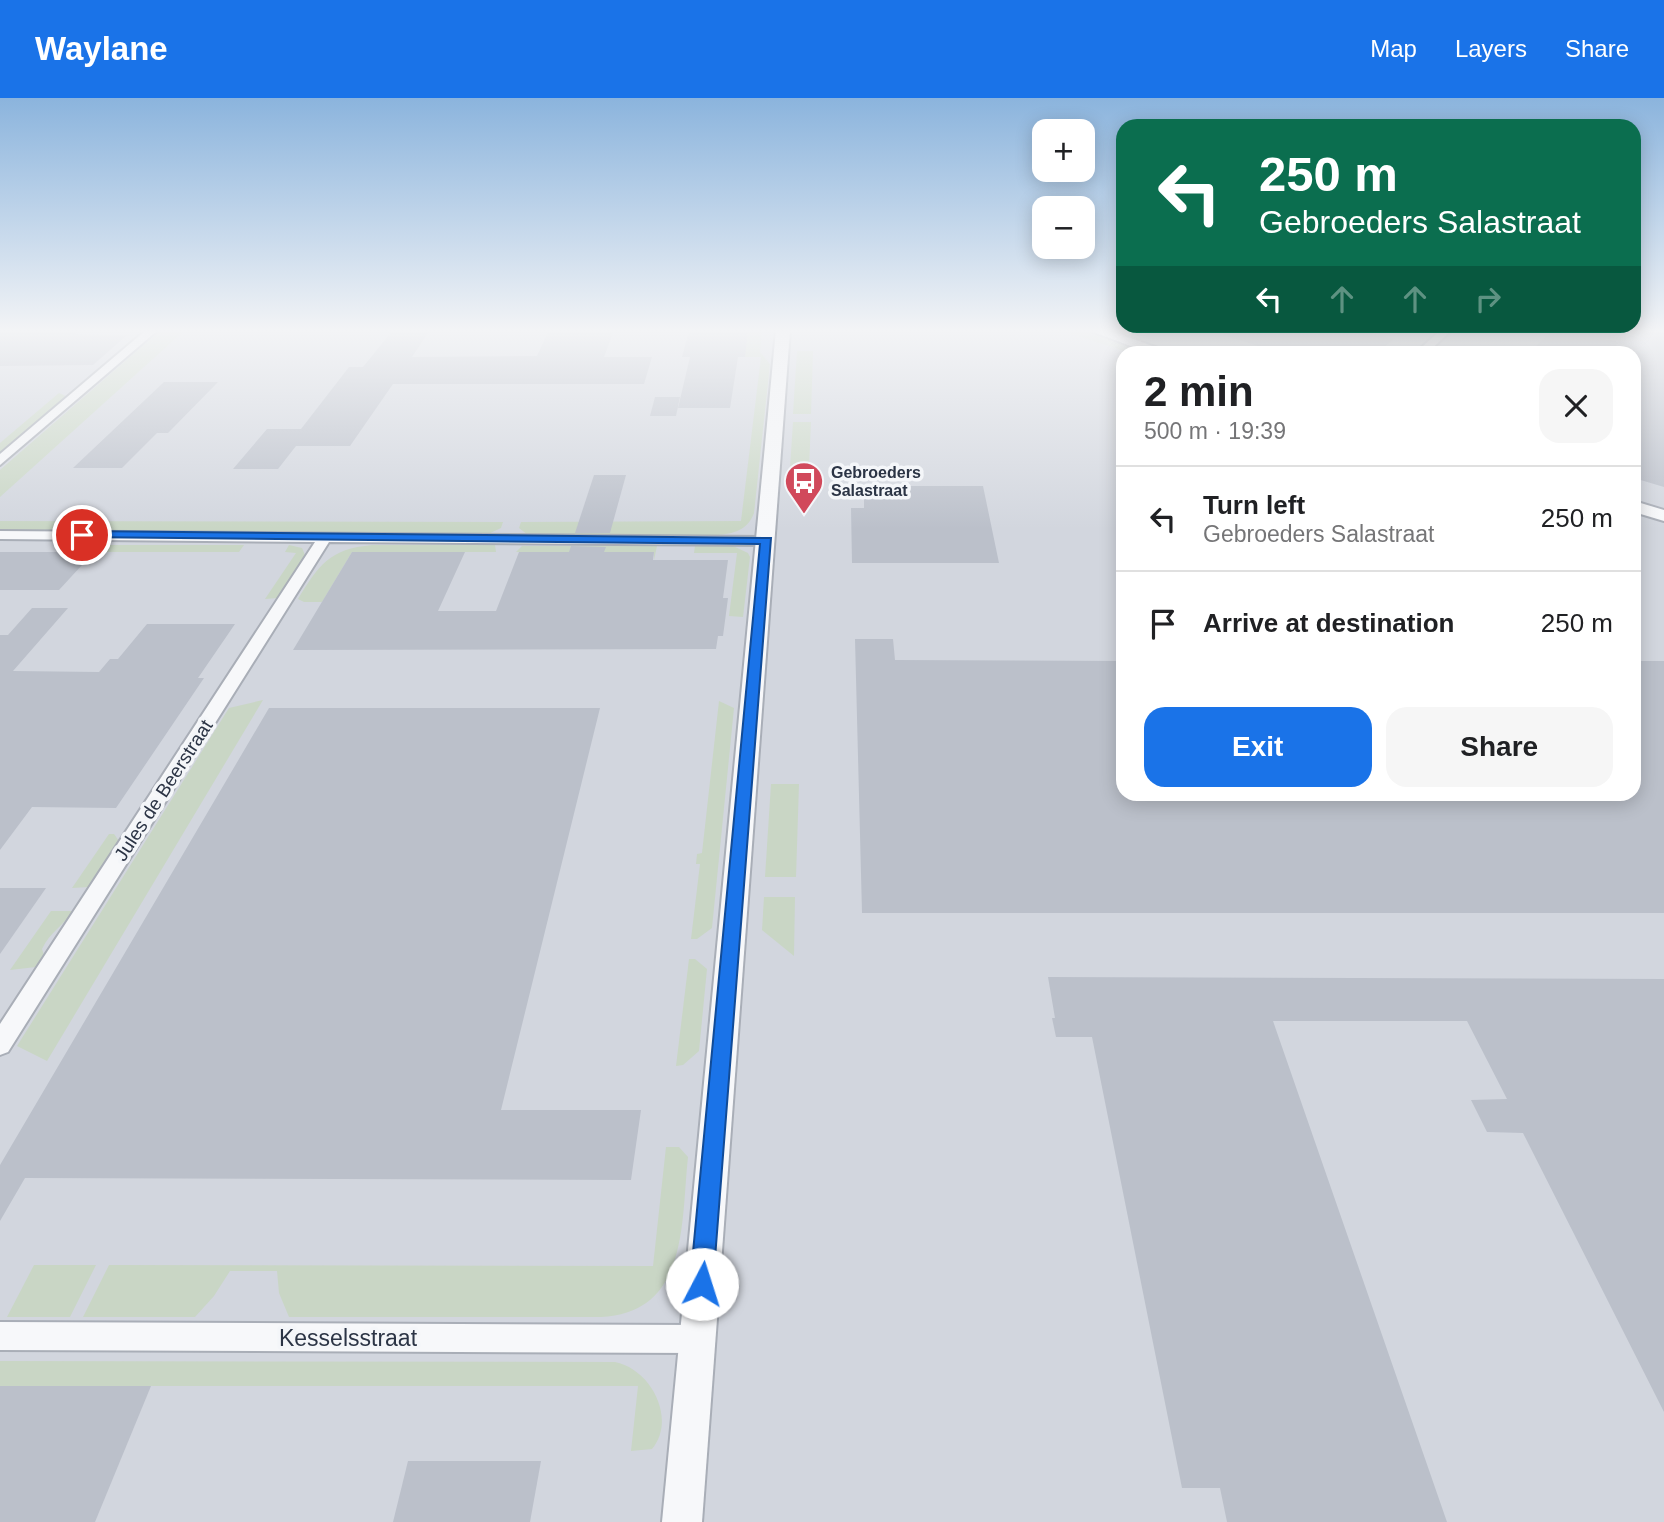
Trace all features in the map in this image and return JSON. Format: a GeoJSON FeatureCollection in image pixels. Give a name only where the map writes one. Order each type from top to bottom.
{"type":"FeatureCollection","features":[{"type":"Feature","properties":{"kind":"street"},"geometry":{"type":"LineString","coordinates":[[0,461],[75,396]]}},
{"type":"Feature","properties":{"kind":"street"},"geometry":{"type":"LineString","coordinates":[[682,1522],[778,396]]}},
{"type":"Feature","properties":{"kind":"street"},"geometry":{"type":"LineString","coordinates":[[1641,508],[1664,516]]}},
{"type":"Feature","properties":{"kind":"street"},"geometry":{"type":"LineString","coordinates":[[0,535],[766,541]]}},
{"type":"Feature","properties":{"kind":"street","name":"Jules de Beerstraat"},"geometry":{"type":"LineString","coordinates":[[0,1044],[326,536]]}},
{"type":"Feature","properties":{"kind":"street","name":"Kesselsstraat"},"geometry":{"type":"LineString","coordinates":[[0,1336],[697,1339]]}},
{"type":"Feature","properties":{"kind":"shaded area"},"geometry":{"type":"Polygon","coordinates":[[[0,396],[1116,396],[1116,801],[1641,801],[1641,396],[1664,396],[1664,1522],[0,1522],[0,396]]]}},
{"type":"Feature","properties":{"kind":"green space"},"geometry":{"type":"Polygon","coordinates":[[[55,396],[68,397],[0,454],[0,443],[55,396]]]}},
{"type":"Feature","properties":{"kind":"green space"},"geometry":{"type":"Polygon","coordinates":[[[85,396],[111,396],[0,497],[0,470],[85,396]]]}},
{"type":"Feature","properties":{"kind":"green space"},"geometry":{"type":"Polygon","coordinates":[[[756,396],[767,396],[754,513],[744,527],[717,535],[528,535],[519,528],[521,522],[741,521],[756,396]]]}},
{"type":"Feature","properties":{"kind":"green space"},"geometry":{"type":"Polygon","coordinates":[[[794,396],[812,396],[811,414],[793,414],[794,396]]]}},
{"type":"Feature","properties":{"kind":"green space"},"geometry":{"type":"Polygon","coordinates":[[[793,422],[811,422],[809,468],[818,468],[818,507],[817,479],[806,483],[805,468],[790,468],[793,422]]]}},
{"type":"Feature","properties":{"kind":"green space"},"geometry":{"type":"Polygon","coordinates":[[[0,521],[503,522],[501,528],[486,535],[0,534],[0,521]]]}},
{"type":"Feature","properties":{"kind":"green space"},"geometry":{"type":"Polygon","coordinates":[[[67,545],[244,545],[239,552],[67,552],[69,549],[64,549],[67,545]]]}},
{"type":"Feature","properties":{"kind":"green space"},"geometry":{"type":"Polygon","coordinates":[[[289,545],[302,548],[305,555],[278,598],[265,599],[296,553],[285,552],[289,545]]]}},
{"type":"Feature","properties":{"kind":"green space"},"geometry":{"type":"Polygon","coordinates":[[[372,545],[495,545],[496,552],[352,552],[322,602],[304,602],[298,599],[319,568],[335,555],[345,550],[372,545]]]}},
{"type":"Feature","properties":{"kind":"green space"},"geometry":{"type":"Polygon","coordinates":[[[522,546],[657,546],[654,560],[654,552],[516,552],[522,546]]]}},
{"type":"Feature","properties":{"kind":"green space"},"geometry":{"type":"Polygon","coordinates":[[[695,546],[733,546],[748,553],[750,557],[743,617],[729,616],[737,553],[694,553],[695,546]]]}},
{"type":"Feature","properties":{"kind":"green space"},"geometry":{"type":"Polygon","coordinates":[[[263,700],[47,1061],[17,1046],[229,708],[263,700]]]}},
{"type":"Feature","properties":{"kind":"green space"},"geometry":{"type":"Polygon","coordinates":[[[719,701],[734,708],[712,928],[697,939],[691,939],[700,864],[696,864],[697,854],[702,853],[719,701]]]}},
{"type":"Feature","properties":{"kind":"green space"},"geometry":{"type":"Polygon","coordinates":[[[771,784],[799,784],[796,877],[765,877],[771,784]]]}},
{"type":"Feature","properties":{"kind":"green space"},"geometry":{"type":"Polygon","coordinates":[[[109,834],[114,834],[119,841],[89,887],[72,888],[109,834]]]}},
{"type":"Feature","properties":{"kind":"green space"},"geometry":{"type":"Polygon","coordinates":[[[764,897],[795,897],[794,956],[762,930],[764,897]]]}},
{"type":"Feature","properties":{"kind":"green space"},"geometry":{"type":"Polygon","coordinates":[[[51,911],[73,911],[45,943],[42,949],[44,955],[36,967],[10,970],[51,911]]]}},
{"type":"Feature","properties":{"kind":"green space"},"geometry":{"type":"Polygon","coordinates":[[[689,959],[695,959],[707,969],[699,1051],[683,1065],[676,1066],[689,959]]]}},
{"type":"Feature","properties":{"kind":"green space"},"geometry":{"type":"Polygon","coordinates":[[[666,1147],[679,1147],[688,1157],[681,1235],[675,1260],[665,1281],[651,1299],[630,1312],[601,1317],[289,1317],[279,1293],[277,1271],[230,1271],[214,1296],[195,1317],[83,1317],[109,1265],[653,1266],[666,1147]]]}},
{"type":"Feature","properties":{"kind":"green space"},"geometry":{"type":"Polygon","coordinates":[[[34,1265],[96,1265],[70,1317],[7,1317],[34,1265]]]}},
{"type":"Feature","properties":{"kind":"green space"},"geometry":{"type":"Polygon","coordinates":[[[0,1361],[615,1362],[639,1374],[649,1385],[661,1410],[662,1424],[652,1449],[631,1451],[638,1386],[0,1386],[0,1361]]]}},
{"type":"Feature","properties":{"kind":"building"},"geometry":{"type":"Polygon","coordinates":[[[149,396],[204,396],[168,433],[157,433],[122,468],[73,468],[149,396]]]}},
{"type":"Feature","properties":{"kind":"building"},"geometry":{"type":"Polygon","coordinates":[[[326,396],[384,396],[350,446],[296,446],[278,469],[233,469],[267,429],[301,429],[326,396]]]}},
{"type":"Feature","properties":{"kind":"building"},"geometry":{"type":"Polygon","coordinates":[[[681,396],[732,396],[730,408],[678,408],[681,396]]]}},
{"type":"Feature","properties":{"kind":"building"},"geometry":{"type":"Polygon","coordinates":[[[1641,396],[1664,396],[1664,487],[1641,480],[1641,396]]]}},
{"type":"Feature","properties":{"kind":"building"},"geometry":{"type":"Polygon","coordinates":[[[655,397],[680,397],[676,416],[650,416],[655,397]]]}},
{"type":"Feature","properties":{"kind":"building"},"geometry":{"type":"Polygon","coordinates":[[[594,475],[626,475],[610,533],[575,533],[594,475]]]}},
{"type":"Feature","properties":{"kind":"building"},"geometry":{"type":"Polygon","coordinates":[[[864,486],[983,486],[999,563],[852,563],[851,508],[864,508],[864,486]]]}},
{"type":"Feature","properties":{"kind":"building"},"geometry":{"type":"Polygon","coordinates":[[[571,546],[606,547],[604,552],[654,552],[653,560],[728,560],[723,598],[728,598],[723,636],[718,636],[716,649],[293,650],[352,552],[465,552],[438,611],[496,611],[519,552],[569,552],[571,546]]]}},
{"type":"Feature","properties":{"kind":"building"},"geometry":{"type":"Polygon","coordinates":[[[0,552],[94,552],[59,590],[0,590],[0,552]]]}},
{"type":"Feature","properties":{"kind":"building"},"geometry":{"type":"Polygon","coordinates":[[[32,608],[68,608],[13,671],[99,672],[110,659],[118,659],[147,624],[235,624],[198,678],[204,678],[116,808],[32,807],[0,850],[0,635],[8,635],[32,608]]]}},
{"type":"Feature","properties":{"kind":"building"},"geometry":{"type":"Polygon","coordinates":[[[855,639],[893,639],[895,660],[1116,661],[1116,801],[1641,801],[1641,661],[1664,661],[1664,913],[862,913],[855,639]]]}},
{"type":"Feature","properties":{"kind":"building"},"geometry":{"type":"Polygon","coordinates":[[[269,708],[600,708],[501,1110],[641,1110],[631,1180],[25,1178],[0,1221],[0,1165],[269,708]]]}},
{"type":"Feature","properties":{"kind":"building"},"geometry":{"type":"Polygon","coordinates":[[[0,888],[46,888],[0,954],[0,888]]]}},
{"type":"Feature","properties":{"kind":"building"},"geometry":{"type":"Polygon","coordinates":[[[1048,977],[1664,979],[1664,1412],[1523,1133],[1487,1132],[1471,1100],[1507,1099],[1467,1021],[1273,1021],[1447,1522],[1227,1522],[1220,1488],[1182,1488],[1092,1037],[1056,1037],[1048,977]]]}},
{"type":"Feature","properties":{"kind":"building"},"geometry":{"type":"Polygon","coordinates":[[[0,1386],[151,1386],[95,1522],[0,1522],[0,1386]]]}},
{"type":"Feature","properties":{"kind":"building"},"geometry":{"type":"Polygon","coordinates":[[[408,1461],[541,1461],[530,1522],[393,1522],[408,1461]]]}},
{"type":"Feature","properties":{"kind":"place","name":"Gebroeders Salastraat"},"geometry":{"type":"Point","coordinates":[804,515]}},
{"type":"Feature","properties":{"kind":"route"},"geometry":{"type":"LineString","coordinates":[[82,535],[766,541],[702,1284]]}}]}
